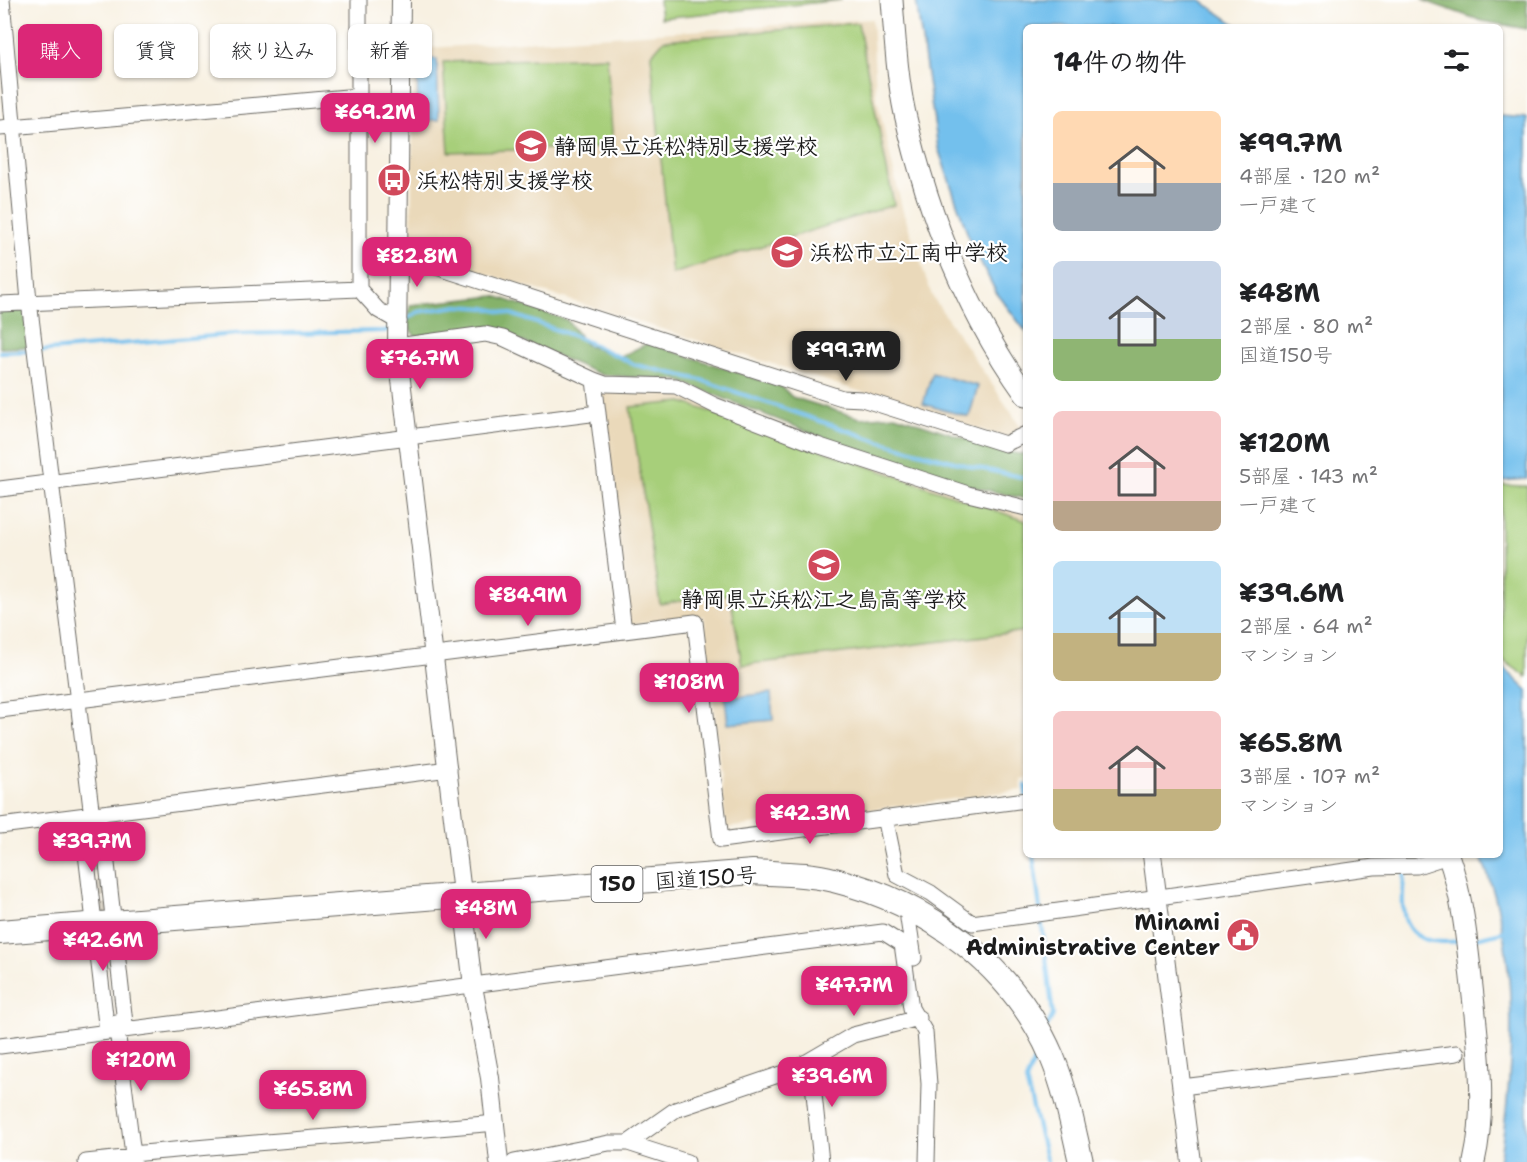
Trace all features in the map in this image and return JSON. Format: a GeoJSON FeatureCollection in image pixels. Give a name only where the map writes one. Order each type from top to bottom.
{"type":"FeatureCollection","features":[{"type":"Feature","properties":{"kind":"highway","name":"国道150号"},"geometry":{"type":"LineString","coordinates":[[0,932],[464,897],[753,872],[832,879],[867,890],[922,913],[979,955],[1017,998],[1052,1055],[1063,1087],[1081,1162]]}},
{"type":"Feature","properties":{"kind":"main road"},"geometry":{"type":"LineString","coordinates":[[892,0],[905,114],[938,223],[963,288],[1004,364],[1023,391]]}},
{"type":"Feature","properties":{"kind":"main road"},"geometry":{"type":"LineString","coordinates":[[1449,858],[1460,894],[1477,1037],[1479,1129],[1474,1162]]}},
{"type":"Feature","properties":{"kind":"street"},"geometry":{"type":"LineString","coordinates":[[2,0],[7,127],[94,833]]}},
{"type":"Feature","properties":{"kind":"street"},"geometry":{"type":"LineString","coordinates":[[359,0],[360,289],[378,310],[399,322]]}},
{"type":"Feature","properties":{"kind":"street"},"geometry":{"type":"LineString","coordinates":[[401,0],[398,346],[473,986],[496,1123],[499,1162]]}},
{"type":"Feature","properties":{"kind":"street"},"geometry":{"type":"LineString","coordinates":[[7,127],[358,96]]}},
{"type":"Feature","properties":{"kind":"street"},"geometry":{"type":"LineString","coordinates":[[399,255],[842,398],[862,399],[1005,444],[1023,435]]}},
{"type":"Feature","properties":{"kind":"street"},"geometry":{"type":"LineString","coordinates":[[0,303],[360,289]]}},
{"type":"Feature","properties":{"kind":"street"},"geometry":{"type":"LineString","coordinates":[[398,346],[485,334],[503,338],[605,384],[675,386],[714,405],[817,445],[968,494],[1023,507]]}},
{"type":"Feature","properties":{"kind":"street"},"geometry":{"type":"LineString","coordinates":[[594,380],[624,631]]}},
{"type":"Feature","properties":{"kind":"street"},"geometry":{"type":"LineString","coordinates":[[0,489],[598,414]]}},
{"type":"Feature","properties":{"kind":"street"},"geometry":{"type":"LineString","coordinates":[[0,710],[695,622],[721,840],[1023,800]]}},
{"type":"Feature","properties":{"kind":"street"},"geometry":{"type":"LineString","coordinates":[[0,826],[448,768]]}},
{"type":"Feature","properties":{"kind":"street"},"geometry":{"type":"LineString","coordinates":[[91,814],[83,828],[104,923],[106,1024],[117,1031]]}},
{"type":"Feature","properties":{"kind":"street"},"geometry":{"type":"LineString","coordinates":[[889,817],[902,868]]}},
{"type":"Feature","properties":{"kind":"street"},"geometry":{"type":"LineString","coordinates":[[889,817],[897,875],[931,893],[972,923],[1374,867],[1417,867],[1440,858]]}},
{"type":"Feature","properties":{"kind":"street"},"geometry":{"type":"LineString","coordinates":[[1152,858],[1191,1162]]}},
{"type":"Feature","properties":{"kind":"street"},"geometry":{"type":"LineString","coordinates":[[908,919],[920,1003],[919,1018]]}},
{"type":"Feature","properties":{"kind":"street"},"geometry":{"type":"LineString","coordinates":[[0,1046],[883,932],[902,944],[911,1008],[919,1018],[925,1032],[929,1084],[927,1162]]}},
{"type":"Feature","properties":{"kind":"street"},"geometry":{"type":"LineString","coordinates":[[108,958],[133,1158]]}},
{"type":"Feature","properties":{"kind":"street"},"geometry":{"type":"LineString","coordinates":[[631,1144],[675,1110],[793,1070],[853,1035],[919,1018]]}},
{"type":"Feature","properties":{"kind":"street"},"geometry":{"type":"LineString","coordinates":[[1182,1087],[1457,1053]]}},
{"type":"Feature","properties":{"kind":"street"},"geometry":{"type":"LineString","coordinates":[[806,1062],[813,1084],[821,1162]]}},
{"type":"Feature","properties":{"kind":"street"},"geometry":{"type":"LineString","coordinates":[[86,1162],[300,1137],[338,1138],[496,1123]]}},
{"type":"Feature","properties":{"kind":"street"},"geometry":{"type":"LineString","coordinates":[[631,1144],[638,1162]]}},
{"type":"Feature","properties":{"kind":"street"},"geometry":{"type":"LineString","coordinates":[[514,1162],[583,1146],[631,1144],[687,1162]]}},
{"type":"Feature","properties":{"kind":"shaded area","name":"浜松市立江南中学校"},"geometry":{"type":"Polygon","coordinates":[[[872,19],[876,95],[902,208],[932,296],[1021,427],[1007,438],[411,250],[414,78],[432,78],[432,48],[872,19]]]}},
{"type":"Feature","properties":{"kind":"shaded area","name":"静岡県立浜松江之島高等学校"},"geometry":{"type":"Polygon","coordinates":[[[601,391],[676,394],[1023,514],[1022,790],[726,828],[704,616],[629,625],[601,391]]]}},
{"type":"Feature","properties":{"kind":"green space"},"geometry":{"type":"Polygon","coordinates":[[[659,0],[842,0],[661,18],[659,0]]]}},
{"type":"Feature","properties":{"kind":"green space"},"geometry":{"type":"Polygon","coordinates":[[[1422,0],[1527,0],[1527,29],[1482,21],[1422,0]]]}},
{"type":"Feature","properties":{"kind":"green space"},"geometry":{"type":"Polygon","coordinates":[[[858,23],[894,205],[672,274],[651,55],[664,40],[858,23]]]}},
{"type":"Feature","properties":{"kind":"green space"},"geometry":{"type":"Polygon","coordinates":[[[607,57],[613,147],[449,152],[443,62],[607,57]]]}},
{"type":"Feature","properties":{"kind":"green space"},"geometry":{"type":"Polygon","coordinates":[[[495,296],[567,320],[586,345],[620,357],[648,343],[782,387],[792,397],[860,418],[895,415],[1004,451],[1023,454],[1023,498],[969,486],[819,436],[677,380],[602,375],[488,327],[415,336],[408,327],[410,305],[495,296]]]}},
{"type":"Feature","properties":{"kind":"green space"},"geometry":{"type":"Polygon","coordinates":[[[0,309],[25,310],[29,347],[0,348],[0,309]]]}},
{"type":"Feature","properties":{"kind":"green space"},"geometry":{"type":"Polygon","coordinates":[[[682,402],[1023,520],[1023,631],[742,665],[730,594],[660,604],[630,407],[682,402]]]}},
{"type":"Feature","properties":{"kind":"green space"},"geometry":{"type":"Polygon","coordinates":[[[1503,485],[1527,486],[1527,677],[1503,660],[1503,485]]]}},
{"type":"Feature","properties":{"kind":"water"},"geometry":{"type":"Polygon","coordinates":[[[916,0],[1200,0],[1235,24],[1023,24],[1023,328],[996,292],[970,241],[938,148],[916,0]]]}},
{"type":"Feature","properties":{"kind":"water"},"geometry":{"type":"Polygon","coordinates":[[[432,59],[437,59],[439,120],[418,120],[417,78],[432,78],[432,59]]]}},
{"type":"Feature","properties":{"kind":"water"},"geometry":{"type":"Polygon","coordinates":[[[1503,116],[1527,118],[1527,479],[1503,481],[1503,116]]]}},
{"type":"Feature","properties":{"kind":"water"},"geometry":{"type":"Polygon","coordinates":[[[932,373],[978,386],[969,417],[923,404],[932,373]]]}},
{"type":"Feature","properties":{"kind":"water"},"geometry":{"type":"Polygon","coordinates":[[[1503,667],[1527,690],[1527,1162],[1499,1162],[1508,1086],[1511,1007],[1502,928],[1493,890],[1481,858],[1503,858],[1503,667]]]}},
{"type":"Feature","properties":{"kind":"water"},"geometry":{"type":"Polygon","coordinates":[[[771,693],[773,720],[728,724],[725,698],[771,693]]]}},
{"type":"Feature","properties":{"kind":"waterway"},"geometry":{"type":"LineString","coordinates":[[403,321],[418,312],[458,306],[485,308],[511,314],[577,337],[636,365],[701,380],[875,440],[973,467],[1023,477]]}},
{"type":"Feature","properties":{"kind":"waterway"},"geometry":{"type":"LineString","coordinates":[[38,351],[236,334],[385,331],[392,328]]}},
{"type":"Feature","properties":{"kind":"waterway"},"geometry":{"type":"LineString","coordinates":[[0,352],[31,351]]}},
{"type":"Feature","properties":{"kind":"waterway"},"geometry":{"type":"LineString","coordinates":[[1033,858],[1040,909]]}},
{"type":"Feature","properties":{"kind":"waterway"},"geometry":{"type":"LineString","coordinates":[[1405,870],[1403,902],[1408,926],[1415,934],[1425,939],[1440,942],[1459,941]]}},
{"type":"Feature","properties":{"kind":"waterway"},"geometry":{"type":"LineString","coordinates":[[1041,917],[1053,1015],[1047,1027]]}},
{"type":"Feature","properties":{"kind":"waterway"},"geometry":{"type":"LineString","coordinates":[[1472,939],[1506,931]]}},
{"type":"Feature","properties":{"kind":"waterway"},"geometry":{"type":"LineString","coordinates":[[1038,1051],[1026,1081],[1047,1162]]}},
{"type":"Feature","properties":{"kind":"tunnel"},"geometry":{"type":"LineString","coordinates":[[94,833],[108,958]]}},
{"type":"Feature","properties":{"kind":"place","name":"静岡県立浜松特別支援学校"},"geometry":{"type":"Point","coordinates":[531,146]}},
{"type":"Feature","properties":{"kind":"place","name":"浜松特別支援学校"},"geometry":{"type":"Point","coordinates":[394,180]}},
{"type":"Feature","properties":{"kind":"place","name":"浜松市立江南中学校"},"geometry":{"type":"Point","coordinates":[787,252]}},
{"type":"Feature","properties":{"kind":"place","name":"静岡県立浜松江之島高等学校"},"geometry":{"type":"Point","coordinates":[824,565]}},
{"type":"Feature","properties":{"kind":"place","name":"Minami Administrative Center"},"geometry":{"type":"Point","coordinates":[1243,935]}}]}
